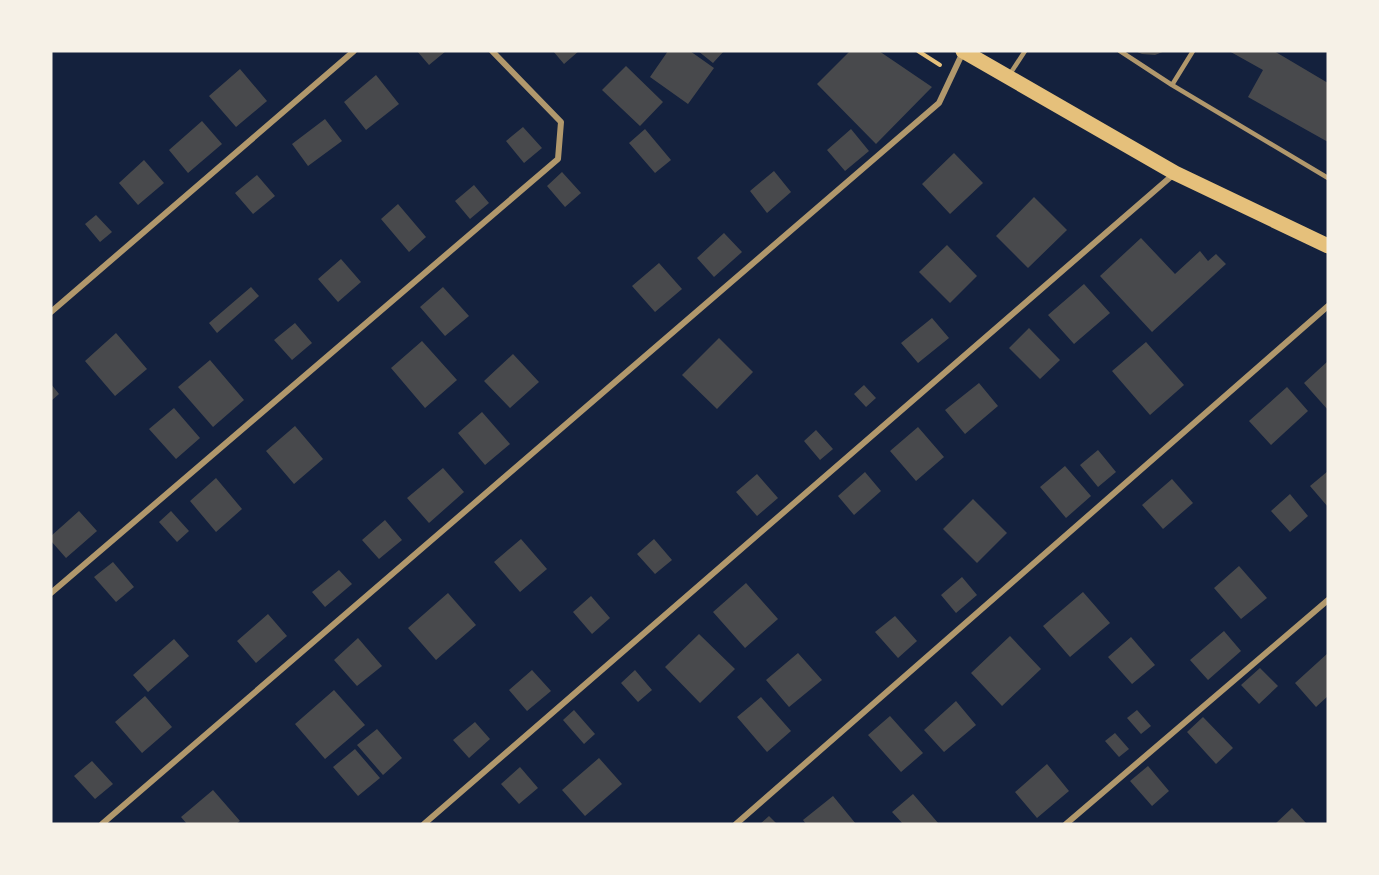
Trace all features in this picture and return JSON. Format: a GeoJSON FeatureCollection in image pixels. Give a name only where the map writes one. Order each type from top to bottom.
{"type":"FeatureCollection","features":[{"type":"Feature","properties":{"kind":"main road"},"geometry":{"type":"LineString","coordinates":[[963,51],[1175,174],[1328,246]]}},
{"type":"Feature","properties":{"kind":"street"},"geometry":{"type":"LineString","coordinates":[[51,312],[354,51]]}},
{"type":"Feature","properties":{"kind":"street"},"geometry":{"type":"LineString","coordinates":[[51,593],[558,159],[561,122],[492,51]]}},
{"type":"Feature","properties":{"kind":"street"},"geometry":{"type":"LineString","coordinates":[[102,824],[939,103],[963,51]]}},
{"type":"Feature","properties":{"kind":"street"},"geometry":{"type":"LineString","coordinates":[[424,824],[1175,174]]}},
{"type":"Feature","properties":{"kind":"street"},"geometry":{"type":"LineString","coordinates":[[736,824],[1328,306]]}},
{"type":"Feature","properties":{"kind":"street"},"geometry":{"type":"LineString","coordinates":[[1066,824],[1328,600]]}},
{"type":"Feature","properties":{"kind":"lane"},"geometry":{"type":"LineString","coordinates":[[1009,77],[1025,51]]}},
{"type":"Feature","properties":{"kind":"lane"},"geometry":{"type":"LineString","coordinates":[[1120,51],[1172,85],[1328,178]]}},
{"type":"Feature","properties":{"kind":"lane"},"geometry":{"type":"LineString","coordinates":[[1172,85],[1193,51]]}},
{"type":"Feature","properties":{"kind":"path"},"geometry":{"type":"LineString","coordinates":[[918,51],[953,74]]}},
{"type":"Feature","properties":{"kind":"building"},"geometry":{"type":"Polygon","coordinates":[[[417,51],[446,51],[429,65],[417,51]]]}},
{"type":"Feature","properties":{"kind":"building"},"geometry":{"type":"Polygon","coordinates":[[[553,51],[579,51],[564,64],[553,51]]]}},
{"type":"Feature","properties":{"kind":"building"},"geometry":{"type":"Polygon","coordinates":[[[668,51],[690,51],[714,68],[688,104],[650,77],[668,51]]]}},
{"type":"Feature","properties":{"kind":"building"},"geometry":{"type":"Polygon","coordinates":[[[698,51],[724,51],[713,63],[698,51]]]}},
{"type":"Feature","properties":{"kind":"building"},"geometry":{"type":"Polygon","coordinates":[[[850,51],[879,51],[932,87],[876,144],[817,84],[850,51]]]}},
{"type":"Feature","properties":{"kind":"building"},"geometry":{"type":"Polygon","coordinates":[[[1135,51],[1165,51],[1155,55],[1135,51]]]}},
{"type":"Feature","properties":{"kind":"building"},"geometry":{"type":"Polygon","coordinates":[[[1229,51],[1274,51],[1328,83],[1328,142],[1248,97],[1263,70],[1229,51]]]}},
{"type":"Feature","properties":{"kind":"building"},"geometry":{"type":"Polygon","coordinates":[[[626,66],[663,102],[640,126],[602,90],[626,66]]]}},
{"type":"Feature","properties":{"kind":"building"},"geometry":{"type":"Polygon","coordinates":[[[240,69],[267,101],[236,127],[209,96],[240,69]]]}},
{"type":"Feature","properties":{"kind":"building"},"geometry":{"type":"Polygon","coordinates":[[[376,75],[399,104],[366,130],[344,102],[376,75]]]}},
{"type":"Feature","properties":{"kind":"building"},"geometry":{"type":"Polygon","coordinates":[[[325,119],[342,141],[308,166],[292,144],[325,119]]]}},
{"type":"Feature","properties":{"kind":"building"},"geometry":{"type":"Polygon","coordinates":[[[202,121],[222,144],[188,173],[169,150],[202,121]]]}},
{"type":"Feature","properties":{"kind":"building"},"geometry":{"type":"Polygon","coordinates":[[[523,127],[542,148],[524,163],[506,141],[523,127]]]}},
{"type":"Feature","properties":{"kind":"building"},"geometry":{"type":"Polygon","coordinates":[[[645,129],[671,160],[655,173],[629,143],[645,129]]]}},
{"type":"Feature","properties":{"kind":"building"},"geometry":{"type":"Polygon","coordinates":[[[851,129],[869,151],[845,171],[827,150],[851,129]]]}},
{"type":"Feature","properties":{"kind":"building"},"geometry":{"type":"Polygon","coordinates":[[[954,153],[983,183],[950,214],[922,184],[954,153]]]}},
{"type":"Feature","properties":{"kind":"building"},"geometry":{"type":"Polygon","coordinates":[[[144,160],[164,183],[138,205],[119,183],[144,160]]]}},
{"type":"Feature","properties":{"kind":"building"},"geometry":{"type":"Polygon","coordinates":[[[774,171],[791,192],[767,213],[750,191],[774,171]]]}},
{"type":"Feature","properties":{"kind":"building"},"geometry":{"type":"Polygon","coordinates":[[[562,172],[581,193],[565,207],[547,186],[562,172]]]}},
{"type":"Feature","properties":{"kind":"building"},"geometry":{"type":"Polygon","coordinates":[[[257,175],[275,196],[253,214],[235,193],[257,175]]]}},
{"type":"Feature","properties":{"kind":"building"},"geometry":{"type":"Polygon","coordinates":[[[474,185],[489,203],[470,219],[455,201],[474,185]]]}},
{"type":"Feature","properties":{"kind":"building"},"geometry":{"type":"Polygon","coordinates":[[[1034,197],[1067,230],[1028,268],[996,236],[1034,197]]]}},
{"type":"Feature","properties":{"kind":"building"},"geometry":{"type":"Polygon","coordinates":[[[398,204],[426,237],[409,252],[381,219],[398,204]]]}},
{"type":"Feature","properties":{"kind":"building"},"geometry":{"type":"Polygon","coordinates":[[[96,215],[112,232],[100,242],[85,224],[96,215]]]}},
{"type":"Feature","properties":{"kind":"building"},"geometry":{"type":"Polygon","coordinates":[[[724,233],[742,252],[714,277],[697,258],[724,233]]]}},
{"type":"Feature","properties":{"kind":"building"},"geometry":{"type":"Polygon","coordinates":[[[1141,238],[1175,274],[1200,251],[1208,261],[1216,254],[1226,264],[1152,332],[1100,276],[1141,238]]]}},
{"type":"Feature","properties":{"kind":"building"},"geometry":{"type":"Polygon","coordinates":[[[947,245],[977,276],[950,303],[919,272],[947,245]]]}},
{"type":"Feature","properties":{"kind":"building"},"geometry":{"type":"Polygon","coordinates":[[[341,259],[361,282],[338,302],[318,279],[341,259]]]}},
{"type":"Feature","properties":{"kind":"building"},"geometry":{"type":"Polygon","coordinates":[[[659,263],[682,289],[655,312],[632,286],[659,263]]]}},
{"type":"Feature","properties":{"kind":"building"},"geometry":{"type":"Polygon","coordinates":[[[1084,284],[1110,313],[1074,344],[1048,315],[1084,284]]]}},
{"type":"Feature","properties":{"kind":"building"},"geometry":{"type":"Polygon","coordinates":[[[251,287],[259,296],[217,333],[209,323],[251,287]]]}},
{"type":"Feature","properties":{"kind":"building"},"geometry":{"type":"Polygon","coordinates":[[[443,287],[469,316],[445,336],[420,307],[443,287]]]}},
{"type":"Feature","properties":{"kind":"building"},"geometry":{"type":"Polygon","coordinates":[[[932,318],[949,338],[918,363],[901,343],[932,318]]]}},
{"type":"Feature","properties":{"kind":"building"},"geometry":{"type":"Polygon","coordinates":[[[295,323],[312,343],[292,360],[274,340],[295,323]]]}},
{"type":"Feature","properties":{"kind":"building"},"geometry":{"type":"Polygon","coordinates":[[[1029,328],[1060,360],[1040,379],[1009,348],[1029,328]]]}},
{"type":"Feature","properties":{"kind":"building"},"geometry":{"type":"Polygon","coordinates":[[[116,333],[147,369],[115,396],[85,361],[116,333]]]}},
{"type":"Feature","properties":{"kind":"building"},"geometry":{"type":"Polygon","coordinates":[[[719,338],[753,372],[717,409],[682,375],[719,338]]]}},
{"type":"Feature","properties":{"kind":"building"},"geometry":{"type":"Polygon","coordinates":[[[422,341],[457,380],[425,408],[391,368],[422,341]]]}},
{"type":"Feature","properties":{"kind":"building"},"geometry":{"type":"Polygon","coordinates":[[[1146,342],[1184,385],[1150,415],[1112,371],[1146,342]]]}},
{"type":"Feature","properties":{"kind":"building"},"geometry":{"type":"Polygon","coordinates":[[[513,354],[539,382],[510,408],[484,381],[513,354]]]}},
{"type":"Feature","properties":{"kind":"building"},"geometry":{"type":"Polygon","coordinates":[[[210,360],[244,400],[213,427],[178,387],[210,360]]]}},
{"type":"Feature","properties":{"kind":"building"},"geometry":{"type":"Polygon","coordinates":[[[1328,361],[1328,410],[1304,383],[1328,361]]]}},
{"type":"Feature","properties":{"kind":"building"},"geometry":{"type":"Polygon","coordinates":[[[979,383],[998,406],[965,434],[945,410],[979,383]]]}},
{"type":"Feature","properties":{"kind":"building"},"geometry":{"type":"Polygon","coordinates":[[[51,384],[59,394],[51,401],[51,384]]]}},
{"type":"Feature","properties":{"kind":"building"},"geometry":{"type":"Polygon","coordinates":[[[864,385],[876,398],[866,407],[854,394],[864,385]]]}},
{"type":"Feature","properties":{"kind":"building"},"geometry":{"type":"Polygon","coordinates":[[[1287,387],[1308,411],[1271,445],[1249,421],[1287,387]]]}},
{"type":"Feature","properties":{"kind":"building"},"geometry":{"type":"Polygon","coordinates":[[[174,408],[200,438],[176,459],[149,429],[174,408]]]}},
{"type":"Feature","properties":{"kind":"building"},"geometry":{"type":"Polygon","coordinates":[[[482,412],[510,444],[485,465],[458,433],[482,412]]]}},
{"type":"Feature","properties":{"kind":"building"},"geometry":{"type":"Polygon","coordinates":[[[295,426],[323,459],[294,484],[266,451],[295,426]]]}},
{"type":"Feature","properties":{"kind":"building"},"geometry":{"type":"Polygon","coordinates":[[[918,427],[944,457],[916,481],[890,451],[918,427]]]}},
{"type":"Feature","properties":{"kind":"building"},"geometry":{"type":"Polygon","coordinates":[[[816,430],[833,449],[820,460],[804,441],[816,430]]]}},
{"type":"Feature","properties":{"kind":"building"},"geometry":{"type":"Polygon","coordinates":[[[1098,450],[1116,472],[1098,487],[1080,465],[1098,450]]]}},
{"type":"Feature","properties":{"kind":"building"},"geometry":{"type":"Polygon","coordinates":[[[1065,466],[1091,496],[1066,518],[1040,487],[1065,466]]]}},
{"type":"Feature","properties":{"kind":"building"},"geometry":{"type":"Polygon","coordinates":[[[443,468],[464,492],[429,523],[407,498],[443,468]]]}},
{"type":"Feature","properties":{"kind":"building"},"geometry":{"type":"Polygon","coordinates":[[[1328,471],[1328,507],[1310,486],[1328,471]]]}},
{"type":"Feature","properties":{"kind":"building"},"geometry":{"type":"Polygon","coordinates":[[[865,472],[881,491],[854,515],[838,496],[865,472]]]}},
{"type":"Feature","properties":{"kind":"building"},"geometry":{"type":"Polygon","coordinates":[[[757,474],[778,498],[757,516],[736,492],[757,474]]]}},
{"type":"Feature","properties":{"kind":"building"},"geometry":{"type":"Polygon","coordinates":[[[216,478],[242,509],[216,532],[190,501],[216,478]]]}},
{"type":"Feature","properties":{"kind":"building"},"geometry":{"type":"Polygon","coordinates":[[[1172,479],[1193,503],[1163,529],[1142,505],[1172,479]]]}},
{"type":"Feature","properties":{"kind":"building"},"geometry":{"type":"Polygon","coordinates":[[[1290,494],[1308,516],[1290,532],[1271,511],[1290,494]]]}},
{"type":"Feature","properties":{"kind":"building"},"geometry":{"type":"Polygon","coordinates":[[[973,499],[1007,533],[977,563],[943,529],[973,499]]]}},
{"type":"Feature","properties":{"kind":"building"},"geometry":{"type":"Polygon","coordinates":[[[79,511],[97,531],[66,558],[51,541],[51,536],[79,511]]]}},
{"type":"Feature","properties":{"kind":"building"},"geometry":{"type":"Polygon","coordinates":[[[171,511],[189,531],[177,542],[159,522],[171,511]]]}},
{"type":"Feature","properties":{"kind":"building"},"geometry":{"type":"Polygon","coordinates":[[[385,520],[402,540],[379,559],[362,540],[385,520]]]}},
{"type":"Feature","properties":{"kind":"building"},"geometry":{"type":"Polygon","coordinates":[[[521,539],[547,569],[520,592],[494,562],[521,539]]]}},
{"type":"Feature","properties":{"kind":"building"},"geometry":{"type":"Polygon","coordinates":[[[654,539],[672,560],[655,574],[637,554],[654,539]]]}},
{"type":"Feature","properties":{"kind":"building"},"geometry":{"type":"Polygon","coordinates":[[[113,562],[134,587],[116,602],[94,577],[113,562]]]}},
{"type":"Feature","properties":{"kind":"building"},"geometry":{"type":"Polygon","coordinates":[[[1239,566],[1267,598],[1241,619],[1214,588],[1239,566]]]}},
{"type":"Feature","properties":{"kind":"building"},"geometry":{"type":"Polygon","coordinates":[[[339,570],[352,584],[325,607],[312,592],[339,570]]]}},
{"type":"Feature","properties":{"kind":"building"},"geometry":{"type":"Polygon","coordinates":[[[962,577],[977,595],[956,613],[941,595],[962,577]]]}},
{"type":"Feature","properties":{"kind":"building"},"geometry":{"type":"Polygon","coordinates":[[[746,583],[778,619],[745,648],[713,612],[746,583]]]}},
{"type":"Feature","properties":{"kind":"building"},"geometry":{"type":"Polygon","coordinates":[[[1083,592],[1110,623],[1070,657],[1043,626],[1083,592]]]}},
{"type":"Feature","properties":{"kind":"building"},"geometry":{"type":"Polygon","coordinates":[[[448,593],[476,625],[436,660],[408,628],[448,593]]]}},
{"type":"Feature","properties":{"kind":"building"},"geometry":{"type":"Polygon","coordinates":[[[591,596],[610,618],[592,634],[573,612],[591,596]]]}},
{"type":"Feature","properties":{"kind":"building"},"geometry":{"type":"Polygon","coordinates":[[[268,614],[287,636],[256,663],[237,641],[268,614]]]}},
{"type":"Feature","properties":{"kind":"building"},"geometry":{"type":"Polygon","coordinates":[[[895,616],[917,641],[898,658],[875,632],[895,616]]]}},
{"type":"Feature","properties":{"kind":"building"},"geometry":{"type":"Polygon","coordinates":[[[1224,631],[1241,651],[1208,680],[1190,660],[1224,631]]]}},
{"type":"Feature","properties":{"kind":"building"},"geometry":{"type":"Polygon","coordinates":[[[699,634],[735,669],[700,703],[665,667],[699,634]]]}},
{"type":"Feature","properties":{"kind":"building"},"geometry":{"type":"Polygon","coordinates":[[[1010,636],[1041,669],[1002,706],[971,673],[1010,636]]]}},
{"type":"Feature","properties":{"kind":"building"},"geometry":{"type":"Polygon","coordinates":[[[1131,637],[1155,665],[1132,684],[1108,657],[1131,637]]]}},
{"type":"Feature","properties":{"kind":"building"},"geometry":{"type":"Polygon","coordinates":[[[358,638],[382,666],[357,686],[334,660],[358,638]]]}},
{"type":"Feature","properties":{"kind":"building"},"geometry":{"type":"Polygon","coordinates":[[[174,639],[189,656],[148,692],[133,675],[174,639]]]}},
{"type":"Feature","properties":{"kind":"building"},"geometry":{"type":"Polygon","coordinates":[[[798,653],[822,680],[789,707],[766,680],[798,653]]]}},
{"type":"Feature","properties":{"kind":"building"},"geometry":{"type":"Polygon","coordinates":[[[1328,653],[1328,696],[1316,707],[1295,683],[1328,653]]]}},
{"type":"Feature","properties":{"kind":"building"},"geometry":{"type":"Polygon","coordinates":[[[1260,668],[1278,686],[1259,704],[1241,685],[1260,668]]]}},
{"type":"Feature","properties":{"kind":"building"},"geometry":{"type":"Polygon","coordinates":[[[532,670],[551,691],[527,711],[509,690],[532,670]]]}},
{"type":"Feature","properties":{"kind":"building"},"geometry":{"type":"Polygon","coordinates":[[[635,670],[652,690],[638,702],[621,683],[635,670]]]}},
{"type":"Feature","properties":{"kind":"building"},"geometry":{"type":"Polygon","coordinates":[[[334,690],[365,725],[325,759],[295,724],[334,690]]]}},
{"type":"Feature","properties":{"kind":"building"},"geometry":{"type":"Polygon","coordinates":[[[145,696],[172,727],[142,753],[115,722],[145,696]]]}},
{"type":"Feature","properties":{"kind":"building"},"geometry":{"type":"Polygon","coordinates":[[[761,697],[791,731],[767,752],[737,717],[761,697]]]}},
{"type":"Feature","properties":{"kind":"building"},"geometry":{"type":"Polygon","coordinates":[[[956,701],[976,725],[944,752],[924,730],[956,701]]]}},
{"type":"Feature","properties":{"kind":"building"},"geometry":{"type":"Polygon","coordinates":[[[574,710],[595,734],[584,744],[563,720],[574,710]]]}},
{"type":"Feature","properties":{"kind":"building"},"geometry":{"type":"Polygon","coordinates":[[[1137,710],[1151,726],[1141,734],[1127,718],[1137,710]]]}},
{"type":"Feature","properties":{"kind":"building"},"geometry":{"type":"Polygon","coordinates":[[[890,716],[923,753],[901,772],[868,735],[890,716]]]}},
{"type":"Feature","properties":{"kind":"building"},"geometry":{"type":"Polygon","coordinates":[[[1203,717],[1233,748],[1216,764],[1187,732],[1203,717]]]}},
{"type":"Feature","properties":{"kind":"building"},"geometry":{"type":"Polygon","coordinates":[[[475,722],[490,739],[469,758],[453,740],[475,722]]]}},
{"type":"Feature","properties":{"kind":"building"},"geometry":{"type":"Polygon","coordinates":[[[377,729],[402,758],[383,775],[357,745],[377,729]]]}},
{"type":"Feature","properties":{"kind":"building"},"geometry":{"type":"Polygon","coordinates":[[[1115,733],[1129,749],[1119,757],[1105,741],[1115,733]]]}},
{"type":"Feature","properties":{"kind":"building"},"geometry":{"type":"Polygon","coordinates":[[[355,749],[380,778],[358,796],[333,767],[355,749]]]}},
{"type":"Feature","properties":{"kind":"building"},"geometry":{"type":"Polygon","coordinates":[[[599,758],[622,784],[585,816],[562,790],[599,758]]]}},
{"type":"Feature","properties":{"kind":"building"},"geometry":{"type":"Polygon","coordinates":[[[92,761],[113,784],[95,799],[74,776],[92,761]]]}},
{"type":"Feature","properties":{"kind":"building"},"geometry":{"type":"Polygon","coordinates":[[[1047,764],[1069,791],[1037,818],[1015,792],[1047,764]]]}},
{"type":"Feature","properties":{"kind":"building"},"geometry":{"type":"Polygon","coordinates":[[[1148,766],[1169,791],[1152,806],[1130,781],[1148,766]]]}},
{"type":"Feature","properties":{"kind":"building"},"geometry":{"type":"Polygon","coordinates":[[[520,767],[538,788],[519,804],[501,784],[520,767]]]}},
{"type":"Feature","properties":{"kind":"building"},"geometry":{"type":"Polygon","coordinates":[[[213,790],[240,821],[236,824],[187,824],[181,817],[213,790]]]}},
{"type":"Feature","properties":{"kind":"building"},"geometry":{"type":"Polygon","coordinates":[[[913,794],[939,824],[903,824],[892,812],[913,794]]]}},
{"type":"Feature","properties":{"kind":"building"},"geometry":{"type":"Polygon","coordinates":[[[833,796],[856,824],[806,824],[803,820],[833,796]]]}},
{"type":"Feature","properties":{"kind":"building"},"geometry":{"type":"Polygon","coordinates":[[[1292,808],[1307,824],[1275,824],[1292,808]]]}},
{"type":"Feature","properties":{"kind":"building"},"geometry":{"type":"Polygon","coordinates":[[[769,816],[777,824],[760,824],[769,816]]]}}]}
